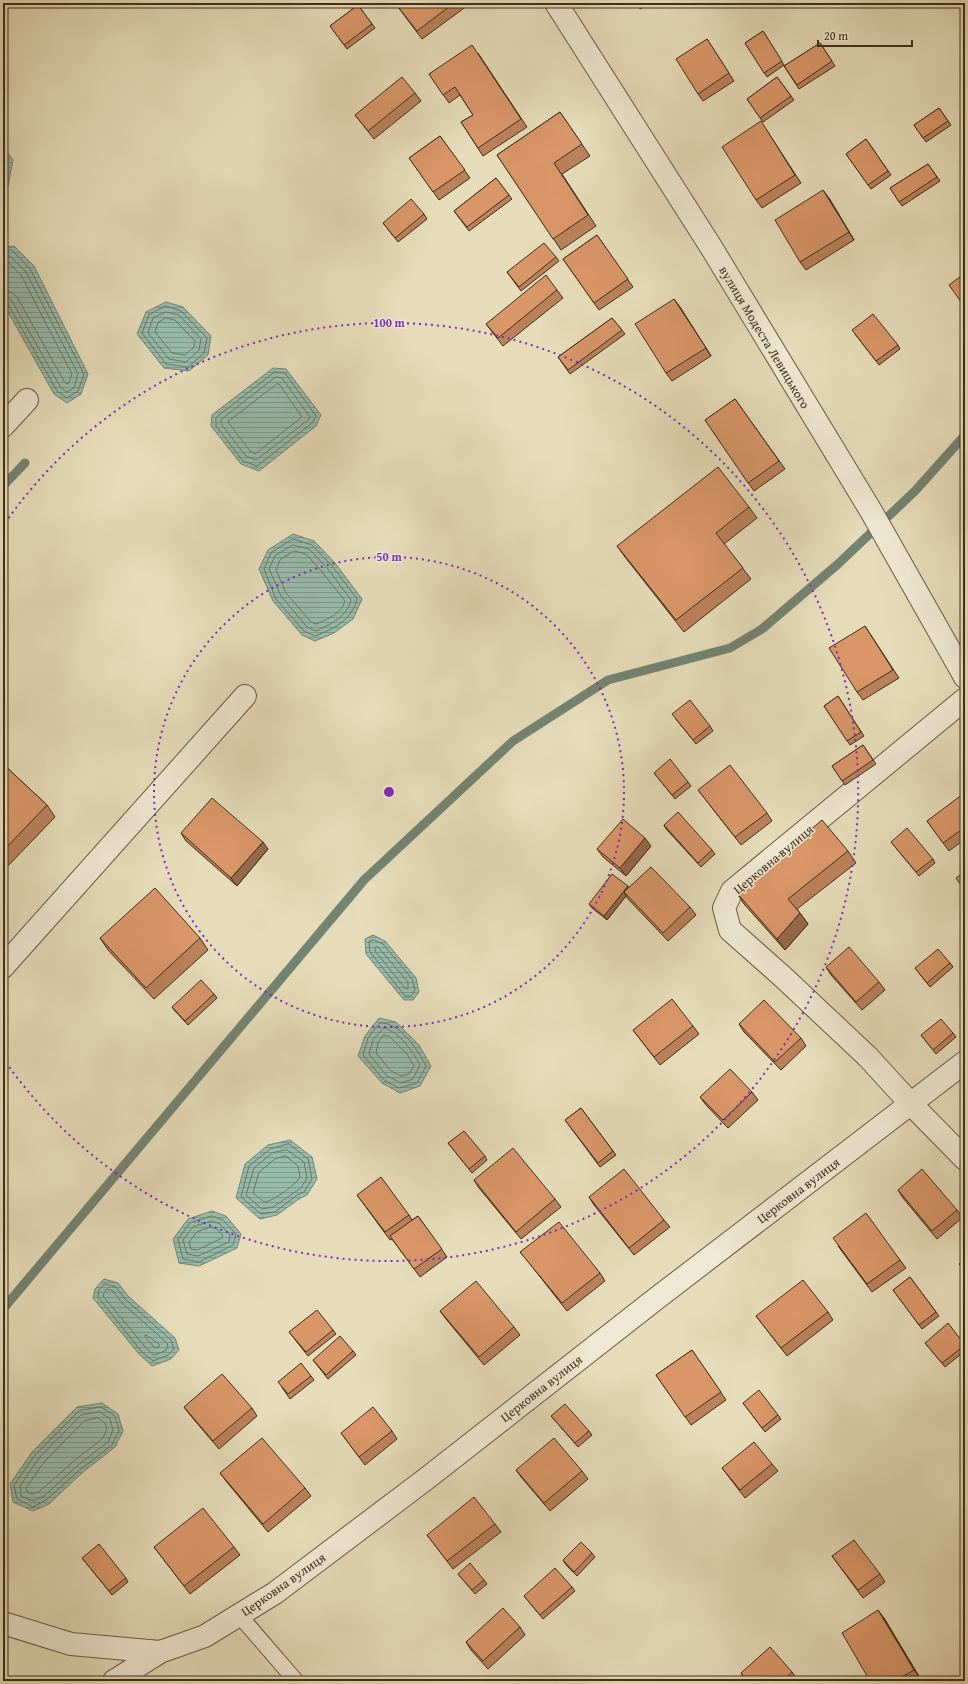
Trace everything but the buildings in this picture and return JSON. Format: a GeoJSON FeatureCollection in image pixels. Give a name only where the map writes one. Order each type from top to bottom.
{"type":"FeatureCollection","features":[{"type":"Feature","properties":{"kind":"street","name":"вулиця Модеста Левицького"},"geometry":{"type":"LineString","coordinates":[[556,3],[711,247],[887,538],[965,677]]}},
{"type":"Feature","properties":{"kind":"street"},"geometry":{"type":"LineString","coordinates":[[3,426],[27,400]]}},
{"type":"Feature","properties":{"kind":"street"},"geometry":{"type":"LineString","coordinates":[[3,967],[245,696]]}},
{"type":"Feature","properties":{"kind":"street","name":"Церковна вулиця"},"geometry":{"type":"LineString","coordinates":[[965,699],[732,891],[724,908],[730,930],[783,976],[868,1057],[911,1104],[965,1159]]}},
{"type":"Feature","properties":{"kind":"street","name":"Церковна вулиця"},"geometry":{"type":"LineString","coordinates":[[160,1652],[205,1636],[275,1593],[419,1484],[657,1298],[965,1062]]}},
{"type":"Feature","properties":{"kind":"street"},"geometry":{"type":"LineString","coordinates":[[3,1623],[71,1644],[160,1652]]}},
{"type":"Feature","properties":{"kind":"street"},"geometry":{"type":"LineString","coordinates":[[114,1681],[160,1652]]}},
{"type":"Feature","properties":{"kind":"lane"},"geometry":{"type":"LineString","coordinates":[[239,1615],[296,1681]]}},
{"type":"Feature","properties":{"kind":"water"},"geometry":{"type":"Polygon","coordinates":[[[3,147],[13,160],[7,191],[3,193],[3,147]]]}},
{"type":"Feature","properties":{"kind":"water"},"geometry":{"type":"Polygon","coordinates":[[[14,246],[34,266],[88,374],[81,394],[67,403],[54,394],[3,303],[3,247],[14,246]]]}},
{"type":"Feature","properties":{"kind":"water"},"geometry":{"type":"Polygon","coordinates":[[[166,302],[183,307],[211,336],[208,355],[189,371],[164,368],[137,334],[146,312],[166,302]]]}},
{"type":"Feature","properties":{"kind":"water"},"geometry":{"type":"Polygon","coordinates":[[[273,368],[286,369],[321,415],[316,426],[259,471],[241,464],[211,426],[212,415],[273,368]]]}},
{"type":"Feature","properties":{"kind":"water"},"geometry":{"type":"Polygon","coordinates":[[[293,534],[314,541],[335,563],[362,599],[353,619],[334,633],[315,641],[302,635],[273,601],[259,569],[268,550],[293,534]]]}},
{"type":"Feature","properties":{"kind":"water"},"geometry":{"type":"Polygon","coordinates":[[[373,935],[385,941],[416,978],[419,992],[413,1000],[404,1000],[366,954],[365,939],[373,935]]]}},
{"type":"Feature","properties":{"kind":"water"},"geometry":{"type":"Polygon","coordinates":[[[379,1018],[396,1022],[419,1045],[431,1066],[420,1086],[400,1093],[382,1083],[358,1056],[365,1036],[379,1018]]]}},
{"type":"Feature","properties":{"kind":"water"},"geometry":{"type":"Polygon","coordinates":[[[290,1140],[312,1157],[317,1179],[307,1195],[277,1215],[260,1219],[236,1198],[245,1164],[268,1145],[290,1140]]]}},
{"type":"Feature","properties":{"kind":"water"},"geometry":{"type":"Polygon","coordinates":[[[212,1211],[226,1216],[241,1234],[237,1248],[199,1266],[179,1263],[173,1239],[188,1219],[212,1211]]]}},
{"type":"Feature","properties":{"kind":"water"},"geometry":{"type":"Polygon","coordinates":[[[104,1279],[118,1283],[128,1296],[175,1338],[179,1350],[171,1359],[152,1366],[139,1354],[93,1298],[95,1289],[104,1279]]]}},
{"type":"Feature","properties":{"kind":"water"},"geometry":{"type":"Polygon","coordinates":[[[102,1403],[118,1414],[123,1431],[115,1447],[83,1472],[49,1504],[33,1511],[13,1502],[10,1484],[32,1452],[77,1407],[102,1403]]]}},
{"type":"Feature","properties":{"kind":"waterway"},"geometry":{"type":"LineString","coordinates":[[3,1309],[364,880],[513,741],[608,680],[730,648],[762,629],[838,564],[915,491],[965,435]]}},
{"type":"Feature","properties":{"kind":"waterway"},"geometry":{"type":"LineString","coordinates":[[3,486],[25,463]]}}]}
